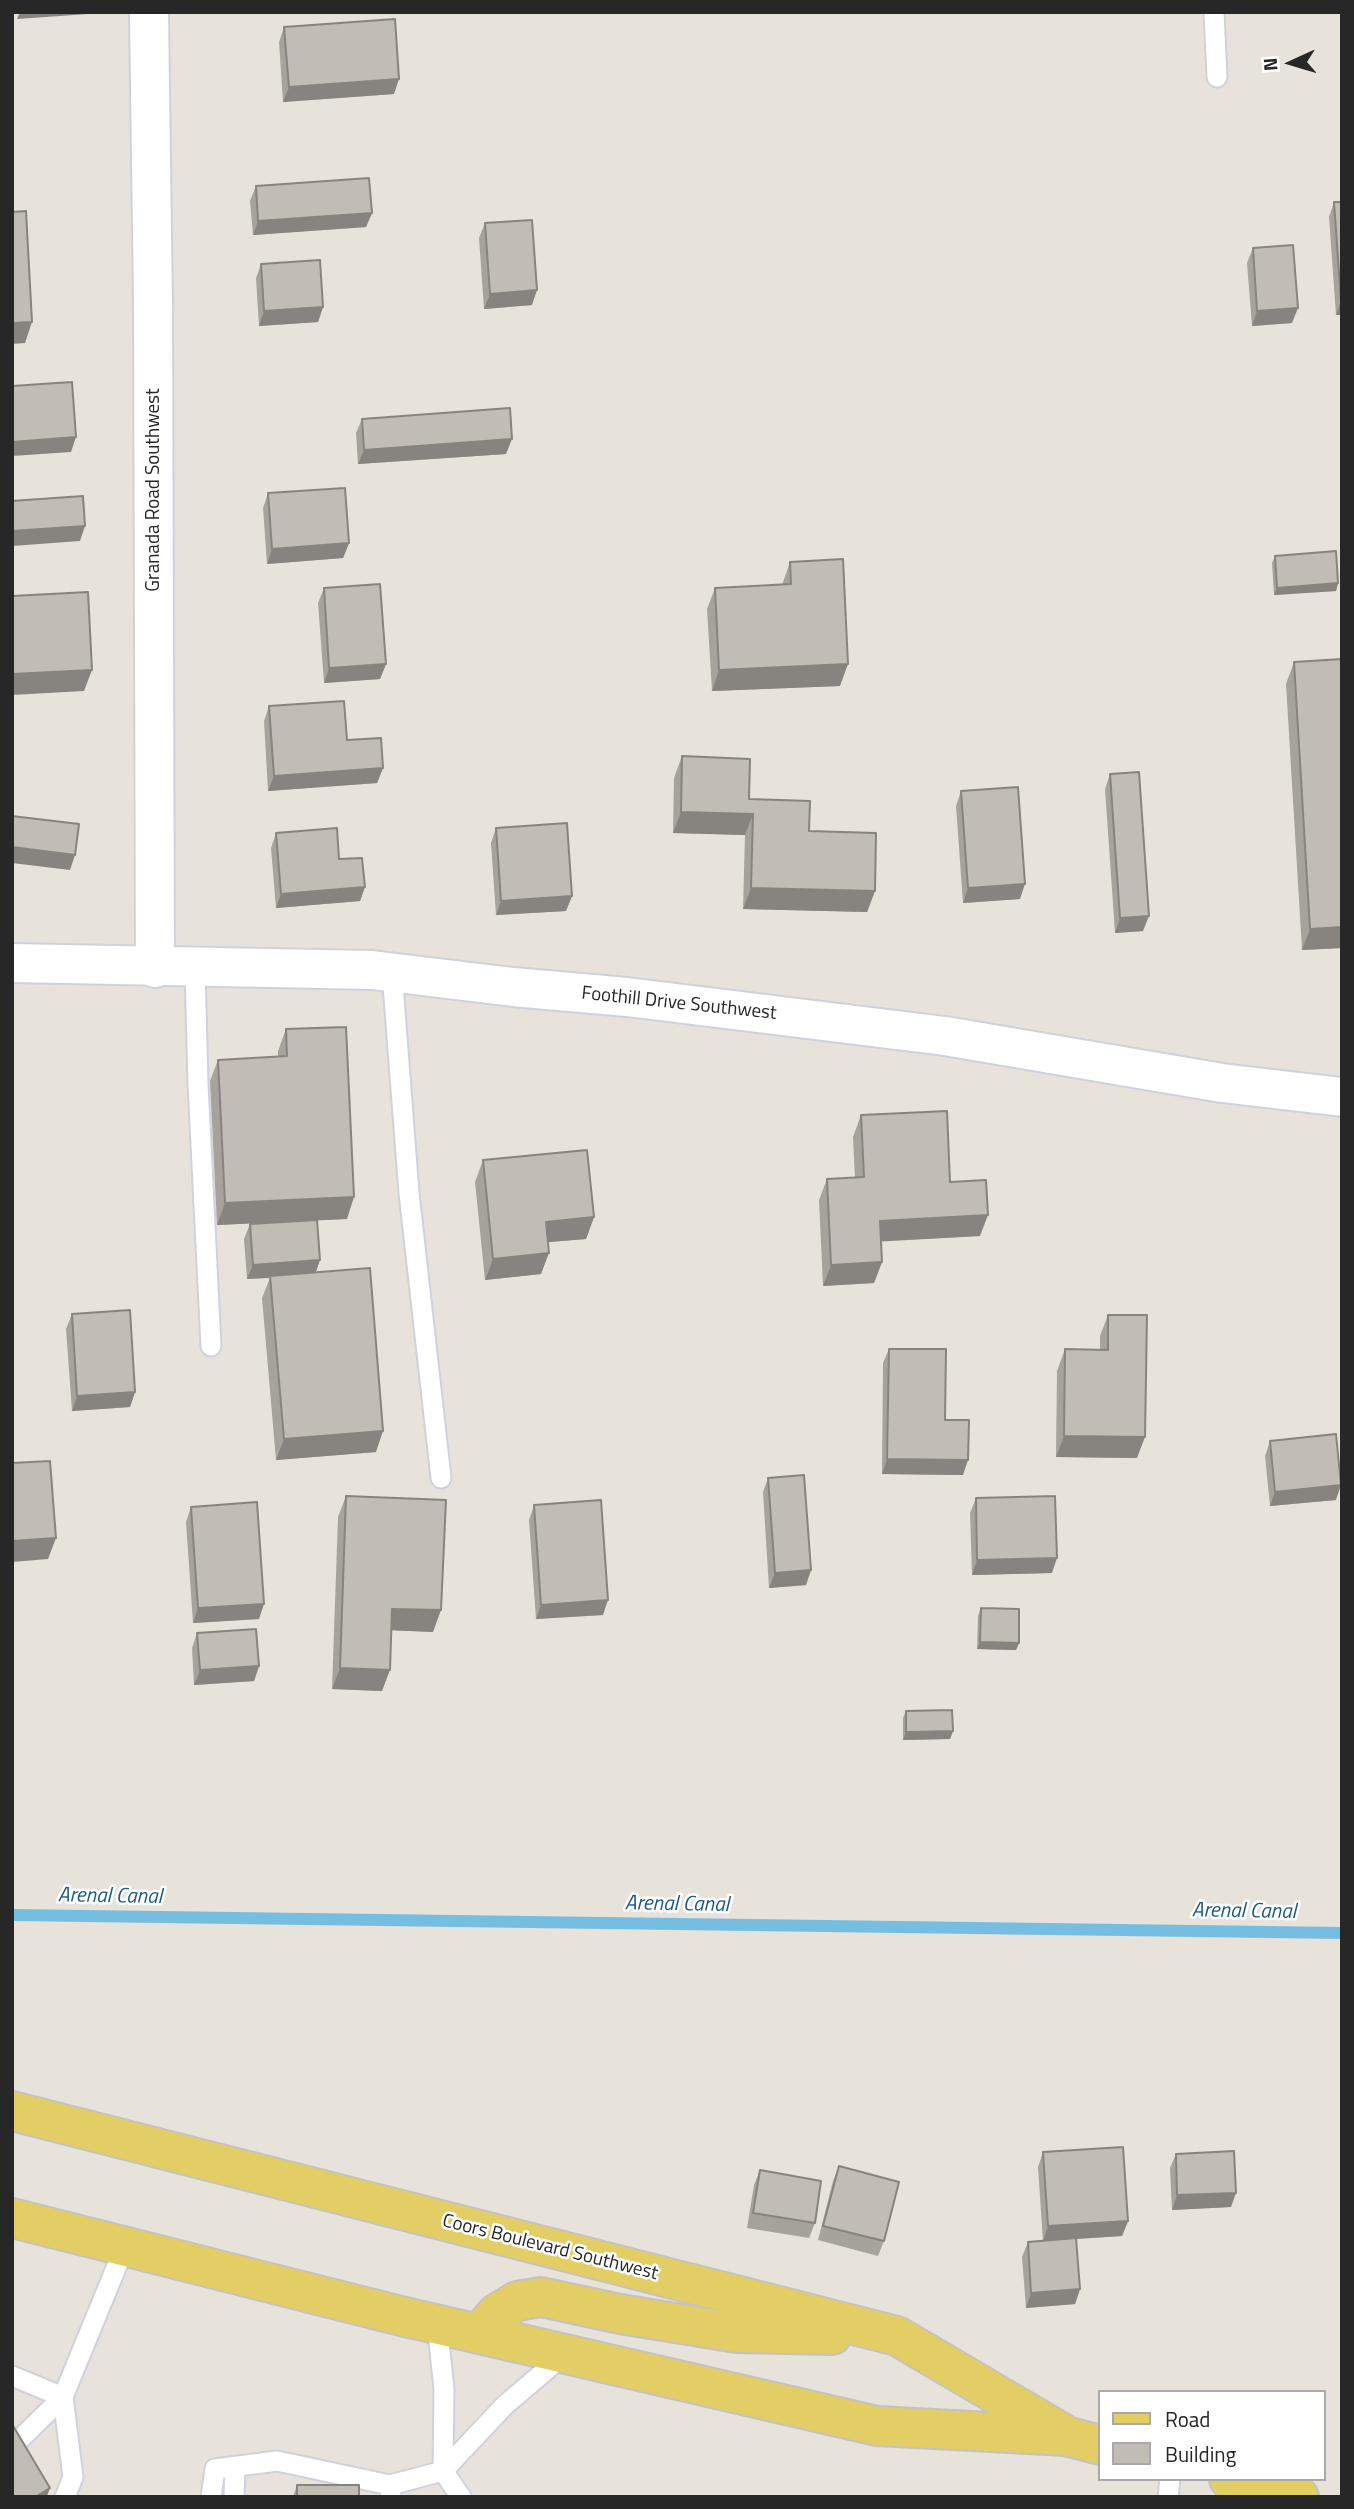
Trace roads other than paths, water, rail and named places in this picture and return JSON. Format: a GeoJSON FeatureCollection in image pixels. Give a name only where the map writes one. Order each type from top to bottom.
{"type":"FeatureCollection","features":[{"type":"Feature","properties":{"kind":"main road","name":"Coors Boulevard Southwest"},"geometry":{"type":"LineString","coordinates":[[12,2111],[897,2336],[1083,2441]]}},
{"type":"Feature","properties":{"kind":"main road","name":"Coors Boulevard Southwest"},"geometry":{"type":"LineString","coordinates":[[12,2218],[479,2334],[877,2426],[1083,2441]]}},
{"type":"Feature","properties":{"kind":"main road"},"geometry":{"type":"LineString","coordinates":[[479,2334],[496,2314],[517,2301],[541,2297],[620,2314],[737,2333],[897,2336]]}},
{"type":"Feature","properties":{"kind":"main road"},"geometry":{"type":"LineString","coordinates":[[1237,2481],[1299,2497]]}},
{"type":"Feature","properties":{"kind":"street","name":"Granada Road Southwest"},"geometry":{"type":"LineString","coordinates":[[149,12],[155,968]]}},
{"type":"Feature","properties":{"kind":"street","name":"Foothill Drive Southwest"},"geometry":{"type":"LineString","coordinates":[[12,963],[392,972],[513,988],[627,997],[944,1036],[1222,1083],[1342,1097]]}},
{"type":"Feature","properties":{"kind":"lane"},"geometry":{"type":"LineString","coordinates":[[1213,12],[1217,78]]}},
{"type":"Feature","properties":{"kind":"lane"},"geometry":{"type":"LineString","coordinates":[[195,968],[211,1346]]}},
{"type":"Feature","properties":{"kind":"lane"},"geometry":{"type":"LineString","coordinates":[[392,972],[409,1192],[440,1478]]}},
{"type":"Feature","properties":{"kind":"lane"},"geometry":{"type":"LineString","coordinates":[[16,2443],[63,2398],[125,2246]]}},
{"type":"Feature","properties":{"kind":"lane"},"geometry":{"type":"LineString","coordinates":[[437,2323],[444,2389],[443,2471],[461,2497]]}},
{"type":"Feature","properties":{"kind":"lane"},"geometry":{"type":"LineString","coordinates":[[211,2497],[215,2469],[276,2461],[383,2490],[443,2471],[505,2405],[565,2354]]}},
{"type":"Feature","properties":{"kind":"lane"},"geometry":{"type":"LineString","coordinates":[[12,2376],[63,2398]]}},
{"type":"Feature","properties":{"kind":"lane"},"geometry":{"type":"LineString","coordinates":[[63,2398],[73,2477],[65,2497]]}},
{"type":"Feature","properties":{"kind":"lane"},"geometry":{"type":"LineString","coordinates":[[234,2497],[235,2467]]}},
{"type":"Feature","properties":{"kind":"waterway","name":"Arenal Canal"},"geometry":{"type":"LineString","coordinates":[[12,1915],[1342,1933]]}}]}
